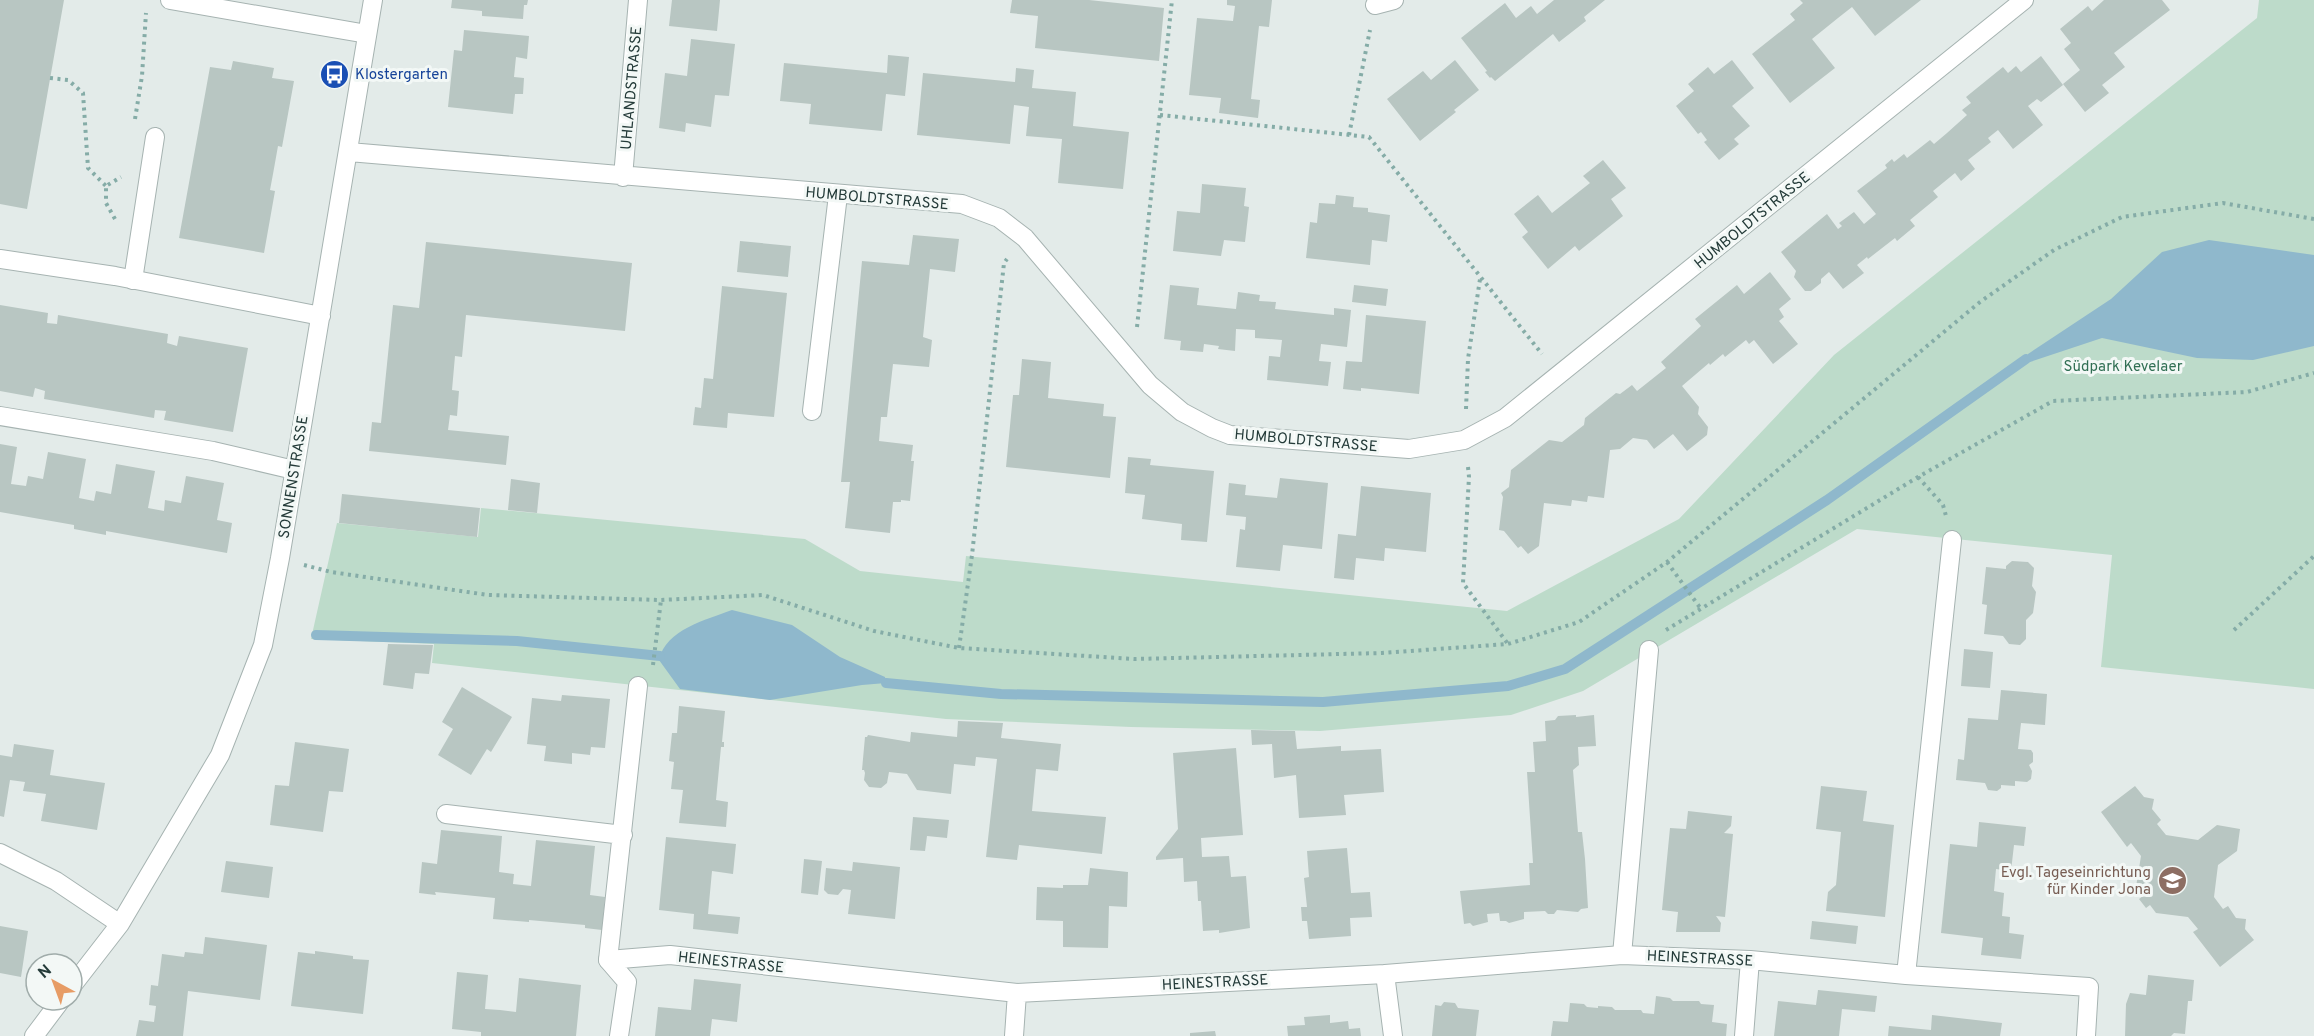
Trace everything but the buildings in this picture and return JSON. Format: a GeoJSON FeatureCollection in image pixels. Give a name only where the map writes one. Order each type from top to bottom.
{"type":"FeatureCollection","features":[{"type":"Feature","properties":{"kind":"street"},"geometry":{"type":"LineString","coordinates":[[170,0],[368,34]]}},
{"type":"Feature","properties":{"kind":"street","name":"SONNENSTRASSE"},"geometry":{"type":"LineString","coordinates":[[84,970],[120,924],[220,754],[263,645],[280,558],[374,0]]}},
{"type":"Feature","properties":{"kind":"street","name":"UHLANDSTRASSE"},"geometry":{"type":"LineString","coordinates":[[623,177],[638,0]]}},
{"type":"Feature","properties":{"kind":"street"},"geometry":{"type":"LineString","coordinates":[[1375,5],[1394,0]]}},
{"type":"Feature","properties":{"kind":"street","name":"HUMBOLDTSTRASSE"},"geometry":{"type":"LineString","coordinates":[[349,152],[962,204],[999,218],[1024,238],[1149,385],[1182,412],[1230,435],[1409,449],[1464,440],[1505,418],[2024,0]]}},
{"type":"Feature","properties":{"kind":"street"},"geometry":{"type":"LineString","coordinates":[[133,280],[155,137]]}},
{"type":"Feature","properties":{"kind":"street"},"geometry":{"type":"LineString","coordinates":[[812,411],[838,195]]}},
{"type":"Feature","properties":{"kind":"street"},"geometry":{"type":"LineString","coordinates":[[0,259],[133,280],[321,316]]}},
{"type":"Feature","properties":{"kind":"street"},"geometry":{"type":"LineString","coordinates":[[0,416],[213,451],[294,470]]}},
{"type":"Feature","properties":{"kind":"street"},"geometry":{"type":"LineString","coordinates":[[1906,975],[1952,540]]}},
{"type":"Feature","properties":{"kind":"street"},"geometry":{"type":"LineString","coordinates":[[1622,955],[1649,650]]}},
{"type":"Feature","properties":{"kind":"street"},"geometry":{"type":"LineString","coordinates":[[619,1036],[627,982],[608,960],[638,686]]}},
{"type":"Feature","properties":{"kind":"street"},"geometry":{"type":"LineString","coordinates":[[446,814],[623,835]]}},
{"type":"Feature","properties":{"kind":"street"},"geometry":{"type":"LineString","coordinates":[[0,853],[56,881],[120,924]]}},
{"type":"Feature","properties":{"kind":"street","name":"HEINESTRASSE"},"geometry":{"type":"LineString","coordinates":[[608,960],[670,955],[1017,993],[1385,974],[1622,955],[1750,960],[1906,975],[2089,987],[2086,1036]]}},
{"type":"Feature","properties":{"kind":"street"},"geometry":{"type":"LineString","coordinates":[[1744,1036],[1750,960]]}},
{"type":"Feature","properties":{"kind":"street"},"geometry":{"type":"LineString","coordinates":[[1385,974],[1393,1036]]}},
{"type":"Feature","properties":{"kind":"street"},"geometry":{"type":"LineString","coordinates":[[1014,1036],[1017,993]]}},
{"type":"Feature","properties":{"kind":"street"},"geometry":{"type":"LineString","coordinates":[[34,1036],[52,1012]]}},
{"type":"Feature","properties":{"kind":"path"},"geometry":{"type":"LineString","coordinates":[[1133,365],[1172,0]]}},
{"type":"Feature","properties":{"kind":"path"},"geometry":{"type":"LineString","coordinates":[[1348,135],[1375,5]]}},
{"type":"Feature","properties":{"kind":"path"},"geometry":{"type":"LineString","coordinates":[[50,78],[68,80],[83,93],[88,168],[106,186]]}},
{"type":"Feature","properties":{"kind":"path"},"geometry":{"type":"LineString","coordinates":[[1160,115],[1369,137],[1560,375]]}},
{"type":"Feature","properties":{"kind":"path"},"geometry":{"type":"LineString","coordinates":[[280,558],[331,572],[488,595],[661,600],[763,595],[874,632],[959,648],[1134,659],[1382,653],[1508,645],[1579,622],[1667,562],[1980,302],[2054,250],[2122,218],[2223,203],[2314,219]]}},
{"type":"Feature","properties":{"kind":"path"},"geometry":{"type":"LineString","coordinates":[[959,648],[972,555],[1004,263],[1024,238]]}},
{"type":"Feature","properties":{"kind":"path"},"geometry":{"type":"LineString","coordinates":[[1480,278],[1468,359],[1464,440],[1469,477],[1463,583],[1508,645]]}},
{"type":"Feature","properties":{"kind":"path"},"geometry":{"type":"LineString","coordinates":[[1649,650],[1653,638],[1918,477],[2053,401],[2247,392],[2314,372]]}},
{"type":"Feature","properties":{"kind":"path"},"geometry":{"type":"LineString","coordinates":[[1918,477],[1942,505],[1952,540]]}},
{"type":"Feature","properties":{"kind":"path"},"geometry":{"type":"LineString","coordinates":[[2234,630],[2314,556]]}},
{"type":"Feature","properties":{"kind":"path"},"geometry":{"type":"LineString","coordinates":[[1667,562],[1701,609]]}},
{"type":"Feature","properties":{"kind":"path"},"geometry":{"type":"LineString","coordinates":[[652,673],[661,600]]}},
{"type":"Feature","properties":{"kind":"green space","name":"Südpark Kevelaer"},"geometry":{"type":"Polygon","coordinates":[[[2259,0],[2314,0],[2314,689],[2101,667],[2112,555],[1857,529],[1583,691],[1511,715],[1320,731],[1131,727],[946,719],[432,663],[434,644],[311,639],[337,523],[478,537],[481,508],[805,539],[860,571],[963,582],[966,556],[1507,611],[1679,519],[1834,355],[2257,18],[2259,0]]]}},
{"type":"Feature","properties":{"kind":"water"},"geometry":{"type":"Polygon","coordinates":[[[2209,240],[2314,255],[2314,346],[2253,360],[2197,358],[2102,338],[2027,363],[2028,354],[2111,299],[2162,252],[2209,240]]]}},
{"type":"Feature","properties":{"kind":"water"},"geometry":{"type":"Polygon","coordinates":[[[732,610],[792,625],[840,657],[885,677],[886,683],[770,700],[680,689],[659,660],[663,649],[678,633],[688,627],[732,610]]]}},
{"type":"Feature","properties":{"kind":"waterway"},"geometry":{"type":"LineString","coordinates":[[886,683],[1001,694],[1323,702],[1508,686],[1565,669],[1827,500],[2026,359]]}},
{"type":"Feature","properties":{"kind":"waterway"},"geometry":{"type":"LineString","coordinates":[[316,635],[517,641],[660,656]]}},
{"type":"Feature","properties":{"kind":"place","name":"Klostergarten"},"geometry":{"type":"Point","coordinates":[334,74]}},
{"type":"Feature","properties":{"kind":"place","name":"Evgl. Tageseinrichtung für Kinder Jona"},"geometry":{"type":"Point","coordinates":[2172,881]}}]}
